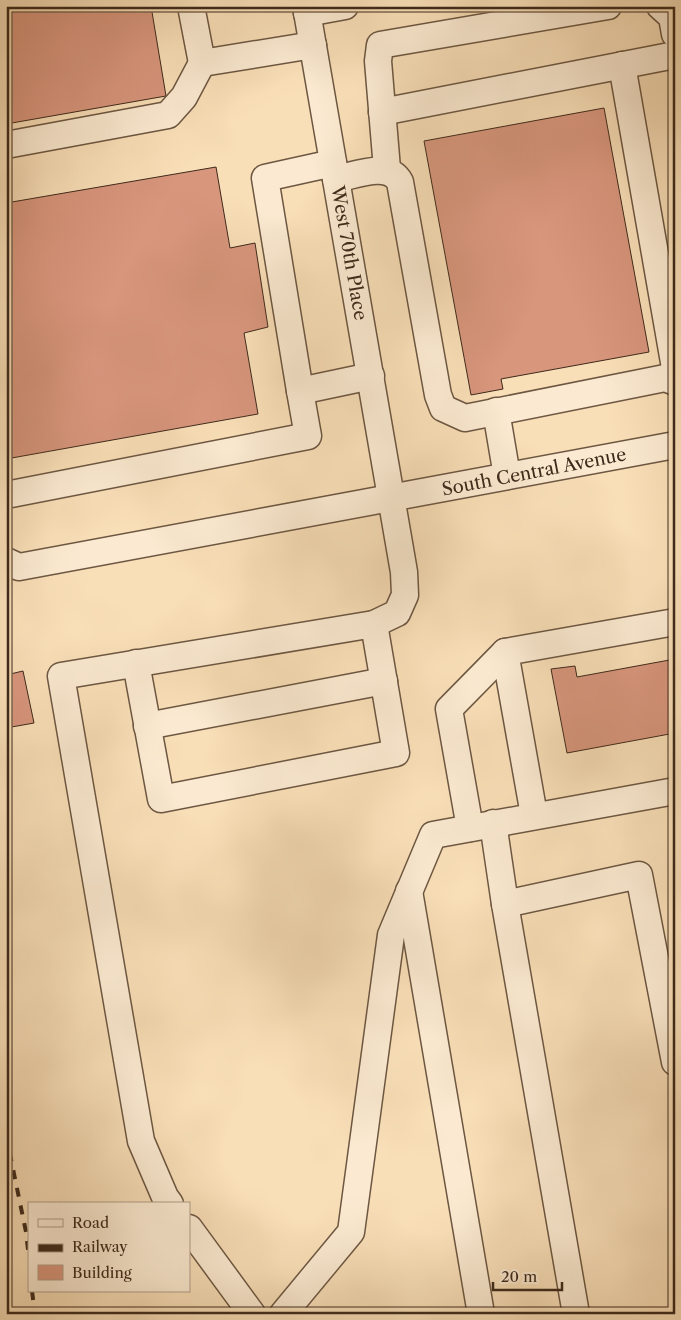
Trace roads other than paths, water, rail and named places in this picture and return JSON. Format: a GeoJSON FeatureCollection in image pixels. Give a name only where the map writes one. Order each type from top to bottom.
{"type":"FeatureCollection","features":[{"type":"Feature","properties":{"kind":"street"},"geometry":{"type":"LineString","coordinates":[[6,145],[168,115],[184,97],[202,63],[191,6]]}},
{"type":"Feature","properties":{"kind":"street"},"geometry":{"type":"LineString","coordinates":[[306,10],[345,6]]}},
{"type":"Feature","properties":{"kind":"street"},"geometry":{"type":"LineString","coordinates":[[387,170],[378,62],[380,45],[608,6]]}},
{"type":"Feature","properties":{"kind":"street"},"geometry":{"type":"LineString","coordinates":[[660,6],[672,18],[675,34]]}},
{"type":"Feature","properties":{"kind":"street","name":"West 70th Place"},"geometry":{"type":"LineString","coordinates":[[169,1202],[141,1141],[61,676],[374,624],[397,613],[405,595],[392,499],[306,10]]}},
{"type":"Feature","properties":{"kind":"street"},"geometry":{"type":"LineString","coordinates":[[202,63],[313,46]]}},
{"type":"Feature","properties":{"kind":"street"},"geometry":{"type":"LineString","coordinates":[[382,112],[675,55]]}},
{"type":"Feature","properties":{"kind":"street"},"geometry":{"type":"LineString","coordinates":[[622,65],[675,368]]}},
{"type":"Feature","properties":{"kind":"street"},"geometry":{"type":"LineString","coordinates":[[6,496],[308,436],[265,178],[335,171],[387,170],[396,175],[400,182],[438,394],[443,408],[465,418],[665,378],[675,382]]}},
{"type":"Feature","properties":{"kind":"street"},"geometry":{"type":"LineString","coordinates":[[300,391],[370,376]]}},
{"type":"Feature","properties":{"kind":"street"},"geometry":{"type":"LineString","coordinates":[[496,411],[507,476]]}},
{"type":"Feature","properties":{"kind":"street","name":"South Central Avenue"},"geometry":{"type":"LineString","coordinates":[[6,561],[19,567],[675,445]]}},
{"type":"Feature","properties":{"kind":"street"},"geometry":{"type":"LineString","coordinates":[[576,1314],[505,904],[481,826],[450,709],[505,652],[675,622]]}},
{"type":"Feature","properties":{"kind":"street"},"geometry":{"type":"LineString","coordinates":[[136,663],[160,799],[396,753],[374,624]]}},
{"type":"Feature","properties":{"kind":"street"},"geometry":{"type":"LineString","coordinates":[[505,652],[534,815]]}},
{"type":"Feature","properties":{"kind":"street"},"geometry":{"type":"LineString","coordinates":[[147,726],[384,681]]}},
{"type":"Feature","properties":{"kind":"street"},"geometry":{"type":"LineString","coordinates":[[283,1314],[351,1232],[391,935],[433,835],[534,815],[675,791]]}},
{"type":"Feature","properties":{"kind":"street"},"geometry":{"type":"LineString","coordinates":[[505,904],[639,875],[675,1062]]}},
{"type":"Feature","properties":{"kind":"street"},"geometry":{"type":"LineString","coordinates":[[409,892],[481,1314]]}},
{"type":"Feature","properties":{"kind":"street"},"geometry":{"type":"LineString","coordinates":[[190,1229],[252,1314]]}},
{"type":"Feature","properties":{"kind":"railway"},"geometry":{"type":"LineString","coordinates":[[6,1135],[28,1249]]}},
{"type":"Feature","properties":{"kind":"railway"},"geometry":{"type":"LineString","coordinates":[[32,1292],[35,1314]]}}]}
